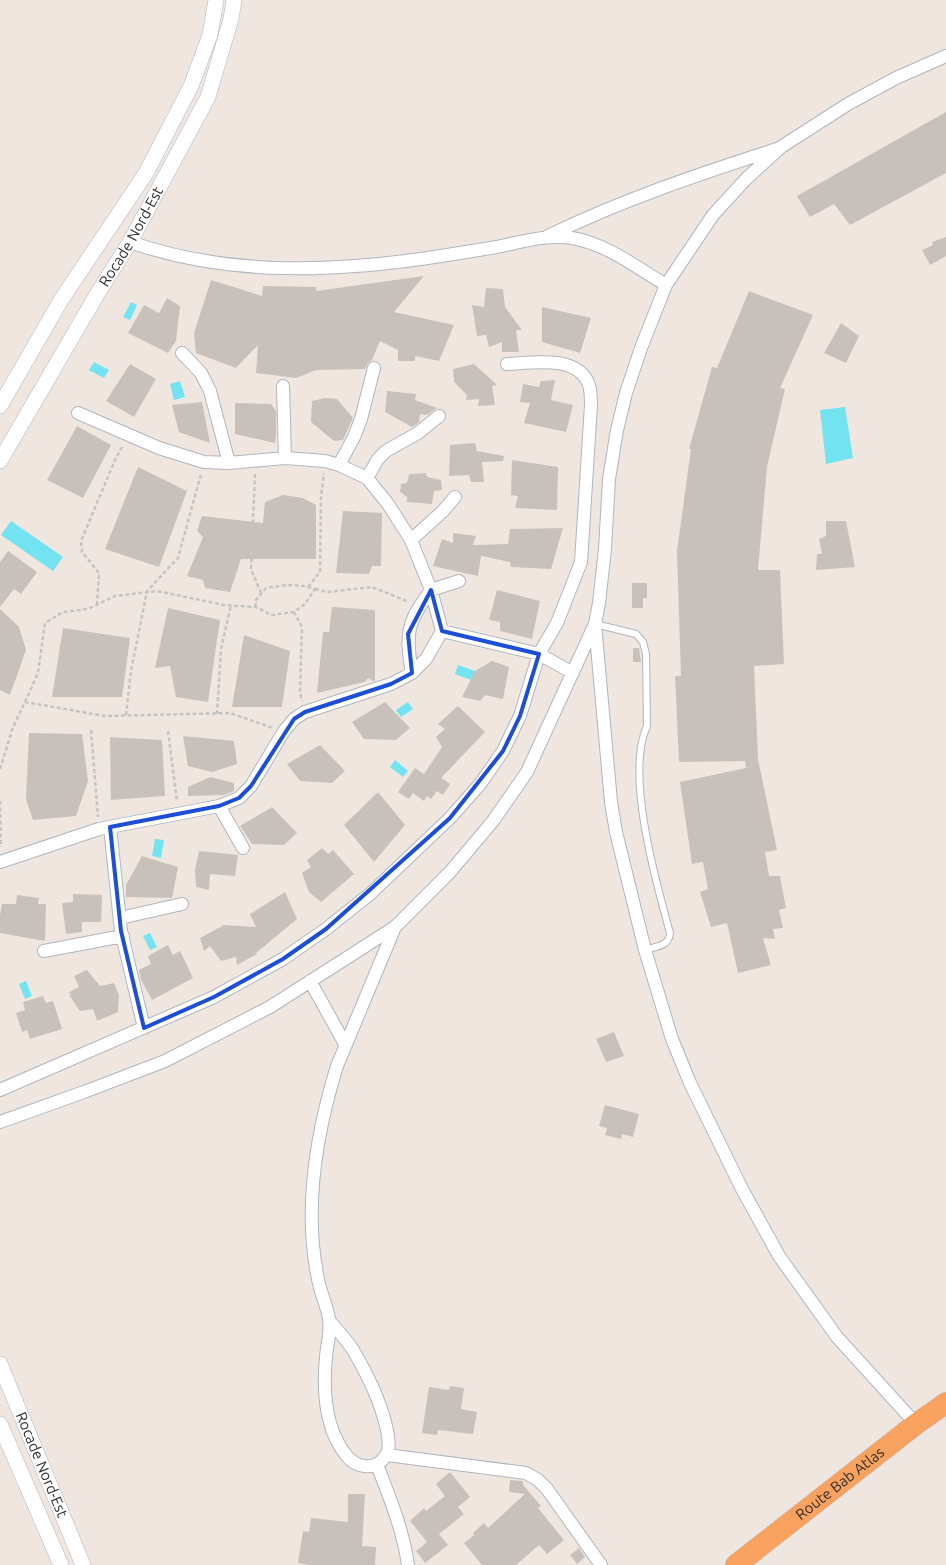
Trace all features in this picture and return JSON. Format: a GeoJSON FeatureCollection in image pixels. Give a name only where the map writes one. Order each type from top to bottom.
{"type":"FeatureCollection","features":[{"type":"Feature","properties":{"kind":"highway","name":"Route Bab Atlas"},"geometry":{"type":"LineString","coordinates":[[736,1565],[916,1424],[946,1403]]}},
{"type":"Feature","properties":{"kind":"street","name":"Rocade Nord-Est"},"geometry":{"type":"LineString","coordinates":[[0,406],[61,300],[146,173],[191,86],[210,35],[216,0]]}},
{"type":"Feature","properties":{"kind":"street","name":"Rocade Nord-Est"},"geometry":{"type":"LineString","coordinates":[[0,461],[99,291],[130,242],[208,97],[231,19],[234,0]]}},
{"type":"Feature","properties":{"kind":"street"},"geometry":{"type":"LineString","coordinates":[[0,1122],[165,1060],[270,1007],[395,927],[450,872],[494,822],[527,772],[595,624],[605,549],[609,479],[617,430],[626,393],[638,357],[666,285],[713,215],[746,179],[782,148],[848,104],[896,78],[946,56]]}},
{"type":"Feature","properties":{"kind":"street"},"geometry":{"type":"LineString","coordinates":[[546,237],[578,221],[658,189],[782,148]]}},
{"type":"Feature","properties":{"kind":"street"},"geometry":{"type":"LineString","coordinates":[[130,242],[158,251],[239,266],[300,269],[358,267],[435,257],[546,237],[570,238],[589,242],[610,250],[666,285]]}},
{"type":"Feature","properties":{"kind":"street"},"geometry":{"type":"LineString","coordinates":[[182,353],[201,373],[210,391],[229,463]]}},
{"type":"Feature","properties":{"kind":"street"},"geometry":{"type":"LineString","coordinates":[[0,1090],[214,998],[283,959],[326,929],[370,894],[450,818],[481,783],[503,751],[520,716],[538,654],[557,622],[581,562],[591,405],[589,385],[581,373],[566,364],[507,364]]}},
{"type":"Feature","properties":{"kind":"street"},"geometry":{"type":"LineString","coordinates":[[339,465],[361,419],[374,368]]}},
{"type":"Feature","properties":{"kind":"street"},"geometry":{"type":"LineString","coordinates":[[282,386],[285,458]]}},
{"type":"Feature","properties":{"kind":"street"},"geometry":{"type":"LineString","coordinates":[[1,861],[104,828],[179,815],[219,806],[239,798],[251,786],[284,731],[294,720],[305,712],[391,684],[412,673],[426,659],[442,631],[431,590],[411,540],[388,504],[367,478],[339,465],[325,461],[285,458],[229,463],[204,462],[182,456],[78,413]]}},
{"type":"Feature","properties":{"kind":"street"},"geometry":{"type":"LineString","coordinates":[[367,478],[378,459],[386,452],[418,434],[439,416]]}},
{"type":"Feature","properties":{"kind":"street"},"geometry":{"type":"LineString","coordinates":[[411,540],[455,497]]}},
{"type":"Feature","properties":{"kind":"street"},"geometry":{"type":"LineString","coordinates":[[412,673],[407,646],[412,621],[431,590],[459,582]]}},
{"type":"Feature","properties":{"kind":"street"},"geometry":{"type":"LineString","coordinates":[[595,624],[611,802],[625,872],[645,950],[672,1039],[690,1083],[742,1189],[779,1256],[806,1296],[838,1337],[916,1424]]}},
{"type":"Feature","properties":{"kind":"street"},"geometry":{"type":"LineString","coordinates":[[442,631],[538,654],[573,673]]}},
{"type":"Feature","properties":{"kind":"street"},"geometry":{"type":"LineString","coordinates":[[219,806],[243,848]]}},
{"type":"Feature","properties":{"kind":"street"},"geometry":{"type":"LineString","coordinates":[[104,828],[123,936],[144,1028]]}},
{"type":"Feature","properties":{"kind":"street"},"geometry":{"type":"LineString","coordinates":[[120,918],[182,904]]}},
{"type":"Feature","properties":{"kind":"street"},"geometry":{"type":"LineString","coordinates":[[329,1320],[352,1349],[376,1399],[385,1424],[388,1440],[387,1455],[377,1465],[363,1467],[350,1461],[340,1448],[332,1428],[327,1402],[325,1366],[329,1320],[318,1279],[312,1230],[312,1188],[317,1149],[330,1090],[345,1044],[395,927]]}},
{"type":"Feature","properties":{"kind":"street"},"geometry":{"type":"LineString","coordinates":[[44,951],[123,936]]}},
{"type":"Feature","properties":{"kind":"street"},"geometry":{"type":"LineString","coordinates":[[310,981],[345,1044]]}},
{"type":"Feature","properties":{"kind":"street","name":"Rocade Nord-Est"},"geometry":{"type":"LineString","coordinates":[[0,1364],[83,1565]]}},
{"type":"Feature","properties":{"kind":"street","name":"Rocade Nord-Est"},"geometry":{"type":"LineString","coordinates":[[0,1424],[62,1565]]}},
{"type":"Feature","properties":{"kind":"street"},"geometry":{"type":"LineString","coordinates":[[387,1455],[526,1473],[538,1480],[547,1489],[601,1565]]}},
{"type":"Feature","properties":{"kind":"street"},"geometry":{"type":"LineString","coordinates":[[377,1465],[395,1510],[405,1544],[408,1565]]}},
{"type":"Feature","properties":{"kind":"lane"},"geometry":{"type":"LineString","coordinates":[[595,624],[636,634],[643,642],[646,654],[647,726],[642,736],[640,749],[641,795],[646,832],[670,933],[669,940],[665,944],[645,950]]}},
{"type":"Feature","properties":{"kind":"path"},"geometry":{"type":"LineString","coordinates":[[97,605],[99,573],[82,552],[81,541],[115,460],[129,435]]}},
{"type":"Feature","properties":{"kind":"path"},"geometry":{"type":"LineString","coordinates":[[256,460],[251,569],[261,593]]}},
{"type":"Feature","properties":{"kind":"path"},"geometry":{"type":"LineString","coordinates":[[308,587],[320,572],[321,497],[325,461]]}},
{"type":"Feature","properties":{"kind":"path"},"geometry":{"type":"LineString","coordinates":[[126,715],[131,671],[147,591],[178,558],[204,462]]}},
{"type":"Feature","properties":{"kind":"path"},"geometry":{"type":"LineString","coordinates":[[256,607],[255,601],[266,588],[284,585],[303,585],[327,592],[372,587],[420,606]]}},
{"type":"Feature","properties":{"kind":"path"},"geometry":{"type":"LineString","coordinates":[[0,769],[13,727],[38,673],[44,622],[63,612],[88,609],[115,596],[157,590],[231,605],[256,607],[271,615],[294,612],[305,604],[315,589]]}},
{"type":"Feature","properties":{"kind":"path"},"geometry":{"type":"LineString","coordinates":[[217,714],[221,649],[231,605]]}},
{"type":"Feature","properties":{"kind":"path"},"geometry":{"type":"LineString","coordinates":[[294,612],[302,627],[300,692],[305,712]]}},
{"type":"Feature","properties":{"kind":"path"},"geometry":{"type":"LineString","coordinates":[[24,702],[105,716],[230,713],[284,731]]}},
{"type":"Feature","properties":{"kind":"path"},"geometry":{"type":"LineString","coordinates":[[91,730],[104,828]]}},
{"type":"Feature","properties":{"kind":"path"},"geometry":{"type":"LineString","coordinates":[[168,731],[179,815]]}},
{"type":"Feature","properties":{"kind":"path"},"geometry":{"type":"LineString","coordinates":[[0,801],[1,861]]}},
{"type":"Feature","properties":{"kind":"highlighted area"},"geometry":{"type":"Polygon","coordinates":[[[431,590],[442,631],[539,654],[520,716],[503,751],[450,818],[326,929],[283,959],[214,997],[144,1028],[121,931],[110,827],[219,806],[239,798],[251,786],[294,719],[305,712],[391,684],[412,673],[408,634],[431,590]]]}},
{"type":"Feature","properties":{"kind":"water"},"geometry":{"type":"Polygon","coordinates":[[[131,302],[137,305],[130,320],[123,317],[131,302]]]}},
{"type":"Feature","properties":{"kind":"water"},"geometry":{"type":"Polygon","coordinates":[[[94,362],[109,370],[104,378],[89,370],[94,362]]]}},
{"type":"Feature","properties":{"kind":"water"},"geometry":{"type":"Polygon","coordinates":[[[180,381],[185,397],[174,400],[170,384],[180,381]]]}},
{"type":"Feature","properties":{"kind":"water"},"geometry":{"type":"Polygon","coordinates":[[[845,407],[853,458],[826,464],[820,410],[845,407]]]}},
{"type":"Feature","properties":{"kind":"water"},"geometry":{"type":"Polygon","coordinates":[[[11,521],[63,557],[53,571],[1,535],[11,521]]]}},
{"type":"Feature","properties":{"kind":"water"},"geometry":{"type":"Polygon","coordinates":[[[458,665],[475,671],[471,680],[455,674],[458,665]]]}},
{"type":"Feature","properties":{"kind":"water"},"geometry":{"type":"Polygon","coordinates":[[[408,702],[413,709],[401,717],[396,710],[408,702]]]}},
{"type":"Feature","properties":{"kind":"water"},"geometry":{"type":"Polygon","coordinates":[[[395,760],[408,771],[403,777],[390,767],[395,760]]]}},
{"type":"Feature","properties":{"kind":"water"},"geometry":{"type":"Polygon","coordinates":[[[155,839],[164,840],[161,858],[152,856],[155,839]]]}},
{"type":"Feature","properties":{"kind":"water"},"geometry":{"type":"Polygon","coordinates":[[[150,933],[157,947],[150,950],[143,936],[150,933]]]}},
{"type":"Feature","properties":{"kind":"water"},"geometry":{"type":"Polygon","coordinates":[[[26,981],[32,996],[25,999],[19,984],[26,981]]]}},
{"type":"Feature","properties":{"kind":"building"},"geometry":{"type":"Polygon","coordinates":[[[946,112],[946,173],[850,225],[834,204],[810,217],[797,196],[946,112]]]}},
{"type":"Feature","properties":{"kind":"building"},"geometry":{"type":"Polygon","coordinates":[[[946,237],[946,256],[930,265],[922,250],[933,245],[932,242],[946,237]]]}},
{"type":"Feature","properties":{"kind":"building"},"geometry":{"type":"Polygon","coordinates":[[[424,276],[394,312],[454,325],[439,361],[415,356],[415,361],[398,361],[398,350],[380,341],[372,360],[365,369],[316,370],[296,378],[256,373],[258,345],[236,368],[196,353],[194,333],[211,280],[262,296],[263,286],[316,287],[316,291],[424,276]]]}},
{"type":"Feature","properties":{"kind":"building"},"geometry":{"type":"Polygon","coordinates":[[[486,288],[503,289],[505,307],[522,330],[516,330],[519,352],[502,352],[502,342],[489,347],[486,335],[477,336],[472,305],[484,307],[486,288]]]}},
{"type":"Feature","properties":{"kind":"building"},"geometry":{"type":"Polygon","coordinates":[[[749,291],[813,315],[780,388],[785,389],[767,467],[758,570],[780,570],[784,664],[754,666],[758,759],[777,850],[765,852],[769,876],[780,876],[786,908],[779,910],[783,928],[773,929],[775,939],[763,938],[771,965],[738,973],[727,923],[711,927],[700,892],[708,889],[703,862],[692,864],[680,782],[746,768],[745,761],[679,762],[675,676],[681,676],[677,551],[691,449],[689,449],[712,367],[717,368],[749,291]]]}},
{"type":"Feature","properties":{"kind":"building"},"geometry":{"type":"Polygon","coordinates":[[[167,298],[180,306],[176,341],[168,353],[128,333],[144,305],[159,313],[167,298]]]}},
{"type":"Feature","properties":{"kind":"building"},"geometry":{"type":"Polygon","coordinates":[[[542,307],[591,318],[580,353],[542,342],[542,307]]]}},
{"type":"Feature","properties":{"kind":"building"},"geometry":{"type":"Polygon","coordinates":[[[841,323],[859,336],[846,363],[824,353],[841,323]]]}},
{"type":"Feature","properties":{"kind":"building"},"geometry":{"type":"Polygon","coordinates":[[[130,364],[156,379],[134,417],[106,401],[130,364]]]}},
{"type":"Feature","properties":{"kind":"building"},"geometry":{"type":"Polygon","coordinates":[[[474,364],[497,385],[492,386],[495,405],[478,406],[479,399],[466,400],[467,395],[454,382],[453,369],[474,364]]]}},
{"type":"Feature","properties":{"kind":"building"},"geometry":{"type":"Polygon","coordinates":[[[555,380],[551,400],[573,405],[566,432],[524,423],[530,403],[520,402],[523,384],[539,387],[541,381],[555,380]]]}},
{"type":"Feature","properties":{"kind":"building"},"geometry":{"type":"Polygon","coordinates":[[[387,391],[416,394],[415,400],[437,408],[427,415],[420,414],[419,422],[412,427],[385,412],[387,391]]]}},
{"type":"Feature","properties":{"kind":"building"},"geometry":{"type":"Polygon","coordinates":[[[325,398],[337,399],[353,418],[343,440],[334,441],[311,422],[312,401],[325,398]]]}},
{"type":"Feature","properties":{"kind":"building"},"geometry":{"type":"Polygon","coordinates":[[[202,402],[210,443],[179,432],[172,405],[202,402]]]}},
{"type":"Feature","properties":{"kind":"building"},"geometry":{"type":"Polygon","coordinates":[[[235,403],[271,404],[276,411],[275,443],[235,434],[235,403]]]}},
{"type":"Feature","properties":{"kind":"building"},"geometry":{"type":"Polygon","coordinates":[[[77,426],[111,445],[83,498],[47,480],[77,426]]]}},
{"type":"Feature","properties":{"kind":"building"},"geometry":{"type":"Polygon","coordinates":[[[475,443],[477,451],[504,456],[503,461],[482,462],[484,482],[471,482],[469,475],[449,476],[450,445],[475,443]]]}},
{"type":"Feature","properties":{"kind":"building"},"geometry":{"type":"Polygon","coordinates":[[[512,460],[558,467],[557,510],[515,508],[518,496],[511,495],[512,460]]]}},
{"type":"Feature","properties":{"kind":"building"},"geometry":{"type":"Polygon","coordinates":[[[138,467],[187,491],[159,567],[105,549],[138,467]]]}},
{"type":"Feature","properties":{"kind":"building"},"geometry":{"type":"Polygon","coordinates":[[[426,473],[427,477],[441,480],[442,490],[434,491],[432,504],[407,502],[407,497],[400,492],[401,484],[407,483],[409,474],[426,473]]]}},
{"type":"Feature","properties":{"kind":"building"},"geometry":{"type":"Polygon","coordinates":[[[283,495],[303,498],[316,505],[316,559],[241,559],[230,592],[205,588],[203,580],[187,576],[203,537],[197,531],[202,516],[263,523],[265,502],[283,495]]]}},
{"type":"Feature","properties":{"kind":"building"},"geometry":{"type":"Polygon","coordinates":[[[343,511],[382,513],[381,566],[372,566],[369,574],[336,573],[343,511]]]}},
{"type":"Feature","properties":{"kind":"building"},"geometry":{"type":"Polygon","coordinates":[[[826,521],[846,521],[855,567],[816,570],[817,554],[822,554],[819,539],[826,536],[826,521]]]}},
{"type":"Feature","properties":{"kind":"building"},"geometry":{"type":"Polygon","coordinates":[[[563,528],[551,569],[511,567],[510,562],[481,556],[478,576],[433,566],[442,539],[453,543],[453,533],[476,536],[473,545],[508,544],[510,529],[563,528]]]}},
{"type":"Feature","properties":{"kind":"building"},"geometry":{"type":"Polygon","coordinates":[[[8,551],[37,572],[21,594],[14,589],[0,607],[0,562],[8,551]]]}},
{"type":"Feature","properties":{"kind":"building"},"geometry":{"type":"Polygon","coordinates":[[[632,583],[647,583],[647,598],[643,598],[643,608],[632,608],[632,583]]]}},
{"type":"Feature","properties":{"kind":"building"},"geometry":{"type":"Polygon","coordinates":[[[497,590],[540,601],[532,639],[500,631],[500,622],[489,620],[497,590]]]}},
{"type":"Feature","properties":{"kind":"building"},"geometry":{"type":"Polygon","coordinates":[[[332,607],[375,610],[375,681],[368,678],[365,682],[317,693],[323,632],[329,632],[332,607]]]}},
{"type":"Feature","properties":{"kind":"building"},"geometry":{"type":"Polygon","coordinates":[[[168,608],[220,620],[208,702],[176,697],[170,666],[155,668],[168,608]]]}},
{"type":"Feature","properties":{"kind":"building"},"geometry":{"type":"Polygon","coordinates":[[[0,609],[19,627],[26,650],[10,695],[0,690],[0,609]]]}},
{"type":"Feature","properties":{"kind":"building"},"geometry":{"type":"Polygon","coordinates":[[[63,628],[130,638],[122,697],[52,697],[63,628]]]}},
{"type":"Feature","properties":{"kind":"building"},"geometry":{"type":"Polygon","coordinates":[[[244,635],[290,651],[282,707],[232,707],[244,635]]]}},
{"type":"Feature","properties":{"kind":"building"},"geometry":{"type":"Polygon","coordinates":[[[633,648],[639,648],[641,662],[633,662],[633,648]]]}},
{"type":"Feature","properties":{"kind":"building"},"geometry":{"type":"Polygon","coordinates":[[[492,661],[509,667],[503,699],[485,695],[480,701],[462,697],[475,671],[492,661]]]}},
{"type":"Feature","properties":{"kind":"building"},"geometry":{"type":"Polygon","coordinates":[[[385,702],[410,728],[396,740],[364,739],[352,722],[385,702]]]}},
{"type":"Feature","properties":{"kind":"building"},"geometry":{"type":"Polygon","coordinates":[[[458,706],[485,732],[441,778],[450,784],[443,795],[437,791],[431,799],[427,796],[424,801],[413,793],[409,799],[398,792],[415,768],[424,774],[442,747],[436,737],[445,729],[438,724],[458,706]]]}},
{"type":"Feature","properties":{"kind":"building"},"geometry":{"type":"Polygon","coordinates":[[[29,733],[82,734],[88,781],[76,816],[33,820],[26,799],[29,733]]]}},
{"type":"Feature","properties":{"kind":"building"},"geometry":{"type":"Polygon","coordinates":[[[183,736],[234,741],[237,764],[212,772],[188,766],[183,736]]]}},
{"type":"Feature","properties":{"kind":"building"},"geometry":{"type":"Polygon","coordinates":[[[110,737],[162,740],[165,796],[111,800],[110,737]]]}},
{"type":"Feature","properties":{"kind":"building"},"geometry":{"type":"Polygon","coordinates":[[[320,745],[345,771],[332,783],[300,781],[287,764],[320,745]]]}},
{"type":"Feature","properties":{"kind":"building"},"geometry":{"type":"Polygon","coordinates":[[[210,777],[234,783],[234,791],[224,795],[188,796],[188,787],[210,777]]]}},
{"type":"Feature","properties":{"kind":"building"},"geometry":{"type":"Polygon","coordinates":[[[378,792],[405,825],[374,862],[344,825],[378,792]]]}},
{"type":"Feature","properties":{"kind":"building"},"geometry":{"type":"Polygon","coordinates":[[[272,807],[297,833],[284,845],[252,844],[240,826],[272,807]]]}},
{"type":"Feature","properties":{"kind":"building"},"geometry":{"type":"Polygon","coordinates":[[[322,848],[328,854],[333,850],[354,874],[321,902],[309,892],[302,873],[311,867],[307,860],[322,848]]]}},
{"type":"Feature","properties":{"kind":"building"},"geometry":{"type":"Polygon","coordinates":[[[199,851],[238,855],[235,876],[210,874],[209,890],[196,887],[195,870],[199,851]]]}},
{"type":"Feature","properties":{"kind":"building"},"geometry":{"type":"Polygon","coordinates":[[[142,856],[178,867],[172,898],[126,897],[126,885],[142,856]]]}},
{"type":"Feature","properties":{"kind":"building"},"geometry":{"type":"Polygon","coordinates":[[[285,892],[297,919],[257,954],[237,965],[236,957],[221,961],[210,946],[204,951],[200,938],[224,925],[256,927],[250,914],[285,892]]]}},
{"type":"Feature","properties":{"kind":"building"},"geometry":{"type":"Polygon","coordinates":[[[73,894],[102,895],[101,922],[82,922],[82,932],[66,934],[62,903],[73,902],[73,894]]]}},
{"type":"Feature","properties":{"kind":"building"},"geometry":{"type":"Polygon","coordinates":[[[17,895],[39,898],[38,904],[46,904],[45,941],[0,933],[2,904],[16,904],[17,895]]]}},
{"type":"Feature","properties":{"kind":"building"},"geometry":{"type":"Polygon","coordinates":[[[168,945],[173,955],[180,951],[193,978],[152,1000],[141,980],[139,970],[151,964],[148,956],[168,945]]]}},
{"type":"Feature","properties":{"kind":"building"},"geometry":{"type":"Polygon","coordinates":[[[87,970],[100,986],[114,983],[119,995],[118,1012],[97,1021],[93,1009],[80,1011],[69,995],[71,995],[69,992],[79,987],[74,976],[87,970]]]}},
{"type":"Feature","properties":{"kind":"building"},"geometry":{"type":"Polygon","coordinates":[[[43,996],[46,1003],[53,1001],[62,1029],[30,1039],[27,1030],[22,1032],[16,1013],[25,1010],[23,1002],[43,996]]]}},
{"type":"Feature","properties":{"kind":"building"},"geometry":{"type":"Polygon","coordinates":[[[614,1032],[624,1056],[606,1062],[596,1039],[614,1032]]]}},
{"type":"Feature","properties":{"kind":"building"},"geometry":{"type":"Polygon","coordinates":[[[605,1105],[639,1114],[633,1137],[622,1134],[621,1139],[605,1135],[607,1128],[599,1126],[605,1105]]]}},
{"type":"Feature","properties":{"kind":"building"},"geometry":{"type":"Polygon","coordinates":[[[450,1386],[464,1388],[461,1409],[477,1412],[473,1434],[438,1430],[437,1435],[422,1433],[429,1387],[449,1390],[450,1386]]]}},
{"type":"Feature","properties":{"kind":"building"},"geometry":{"type":"Polygon","coordinates":[[[450,1472],[470,1497],[458,1507],[464,1514],[439,1534],[448,1545],[425,1563],[416,1551],[427,1542],[410,1521],[424,1508],[426,1511],[445,1496],[436,1484],[450,1472]]]}},
{"type":"Feature","properties":{"kind":"building"},"geometry":{"type":"Polygon","coordinates":[[[510,1480],[523,1481],[523,1485],[541,1506],[538,1508],[564,1540],[547,1554],[539,1545],[516,1565],[482,1565],[464,1543],[484,1523],[488,1528],[525,1494],[509,1492],[510,1480]]]}},
{"type":"Feature","properties":{"kind":"building"},"geometry":{"type":"Polygon","coordinates":[[[348,1494],[365,1494],[362,1546],[376,1547],[375,1565],[310,1565],[298,1563],[303,1531],[309,1532],[311,1518],[348,1522],[348,1494]]]}},
{"type":"Feature","properties":{"kind":"building"},"geometry":{"type":"Polygon","coordinates":[[[579,1548],[585,1557],[577,1564],[570,1555],[579,1548]]]}}]}
